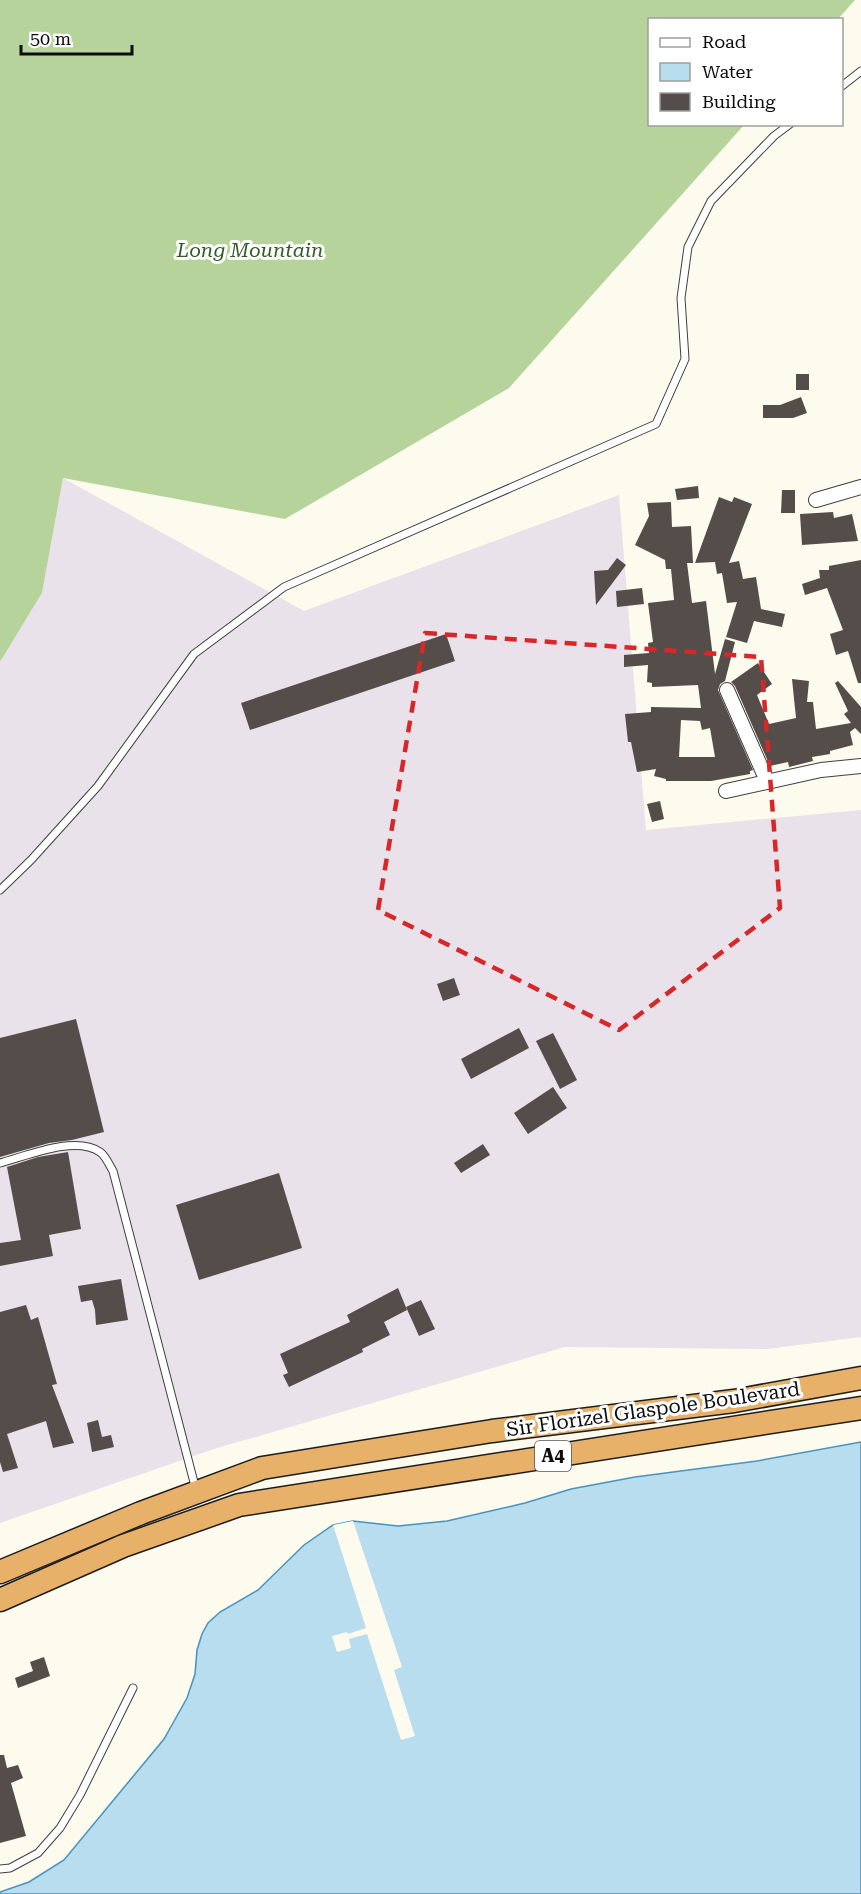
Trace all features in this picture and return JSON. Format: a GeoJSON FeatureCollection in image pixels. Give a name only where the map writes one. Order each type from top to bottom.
{"type":"FeatureCollection","features":[{"type":"Feature","properties":{"kind":"highway","name":"Sir Florizel Glaspole Boulevard"},"geometry":{"type":"LineString","coordinates":[[0,1572],[119,1522],[262,1468],[492,1431],[734,1401],[861,1378]]}},
{"type":"Feature","properties":{"kind":"highway","name":"Sir Florizel Glaspole Boulevard"},"geometry":{"type":"LineString","coordinates":[[0,1600],[123,1546],[239,1505],[861,1408]]}},
{"type":"Feature","properties":{"kind":"street"},"geometry":{"type":"LineString","coordinates":[[816,500],[861,487]]}},
{"type":"Feature","properties":{"kind":"street"},"geometry":{"type":"LineString","coordinates":[[728,690],[767,781]]}},
{"type":"Feature","properties":{"kind":"street"},"geometry":{"type":"LineString","coordinates":[[726,791],[821,770],[861,766]]}},
{"type":"Feature","properties":{"kind":"lane"},"geometry":{"type":"LineString","coordinates":[[843,85],[861,71]]}},
{"type":"Feature","properties":{"kind":"lane"},"geometry":{"type":"LineString","coordinates":[[0,890],[31,860],[98,786],[194,654],[284,587],[656,424],[685,359],[681,298],[688,248],[711,201],[774,136],[787,126]]}},
{"type":"Feature","properties":{"kind":"lane"},"geometry":{"type":"LineString","coordinates":[[0,1163],[75,1144],[89,1146],[102,1153],[113,1172],[196,1492]]}},
{"type":"Feature","properties":{"kind":"lane"},"geometry":{"type":"LineString","coordinates":[[0,1869],[10,1868],[38,1853],[60,1828],[80,1795],[133,1689]]}},
{"type":"Feature","properties":{"kind":"highlighted area"},"geometry":{"type":"Polygon","coordinates":[[[425,633],[761,657],[780,908],[619,1030],[378,910],[425,633]]]}},
{"type":"Feature","properties":{"kind":"shaded area"},"geometry":{"type":"Polygon","coordinates":[[[63,478],[304,611],[619,495],[646,830],[861,810],[861,1337],[767,1349],[565,1347],[214,1449],[0,1523],[0,662],[42,593],[63,478]]]}},
{"type":"Feature","properties":{"kind":"green space","name":"Long Mountain"},"geometry":{"type":"Polygon","coordinates":[[[0,0],[855,0],[839,18],[648,18],[648,126],[743,126],[509,388],[285,519],[63,478],[42,593],[0,662],[0,0]]]}},
{"type":"Feature","properties":{"kind":"water"},"geometry":{"type":"Polygon","coordinates":[[[861,1442],[861,1894],[0,1894],[0,1892],[29,1882],[64,1860],[164,1739],[187,1698],[195,1674],[197,1650],[208,1623],[220,1612],[258,1590],[304,1545],[333,1525],[353,1521],[398,1526],[447,1521],[525,1503],[571,1489],[635,1477],[757,1461],[861,1442]]]}},
{"type":"Feature","properties":{"kind":"pier"},"geometry":{"type":"Polygon","coordinates":[[[353,1521],[402,1667],[394,1670],[415,1736],[401,1740],[367,1634],[349,1639],[351,1648],[337,1652],[332,1636],[366,1628],[333,1525],[353,1521]]]}},
{"type":"Feature","properties":{"kind":"building"},"geometry":{"type":"Polygon","coordinates":[[[796,374],[809,374],[809,390],[796,390],[796,374]]]}},
{"type":"Feature","properties":{"kind":"building"},"geometry":{"type":"Polygon","coordinates":[[[801,397],[807,413],[793,418],[763,418],[763,405],[780,405],[801,397]]]}},
{"type":"Feature","properties":{"kind":"building"},"geometry":{"type":"Polygon","coordinates":[[[698,486],[699,498],[677,500],[675,489],[698,486]]]}},
{"type":"Feature","properties":{"kind":"building"},"geometry":{"type":"Polygon","coordinates":[[[782,490],[795,490],[795,513],[781,513],[782,490]]]}},
{"type":"Feature","properties":{"kind":"building"},"geometry":{"type":"Polygon","coordinates":[[[719,497],[732,502],[734,497],[752,504],[729,563],[739,561],[743,579],[756,577],[761,609],[785,614],[782,627],[754,621],[747,643],[726,637],[737,602],[727,603],[722,573],[717,574],[715,562],[695,563],[719,497]]]}},
{"type":"Feature","properties":{"kind":"building"},"geometry":{"type":"Polygon","coordinates":[[[671,502],[672,527],[691,526],[693,563],[687,563],[692,603],[706,601],[715,674],[725,639],[735,642],[725,681],[720,684],[718,690],[753,770],[750,774],[711,781],[666,781],[666,779],[654,776],[656,769],[637,772],[631,742],[628,742],[625,714],[651,712],[651,707],[701,708],[698,685],[652,687],[652,683],[647,682],[648,665],[624,667],[624,655],[649,653],[648,643],[653,642],[648,603],[674,600],[671,569],[666,569],[665,560],[635,545],[649,516],[647,503],[671,502]],[[681,720],[679,757],[715,757],[710,728],[702,730],[700,721],[681,720]]]}},
{"type":"Feature","properties":{"kind":"building"},"geometry":{"type":"Polygon","coordinates":[[[833,512],[834,518],[852,514],[858,541],[802,545],[800,514],[833,512]]]}},
{"type":"Feature","properties":{"kind":"building"},"geometry":{"type":"Polygon","coordinates":[[[617,558],[626,565],[596,605],[594,571],[608,570],[617,558]]]}},
{"type":"Feature","properties":{"kind":"building"},"geometry":{"type":"Polygon","coordinates":[[[861,560],[861,683],[858,683],[848,651],[836,655],[830,634],[843,630],[827,588],[805,595],[802,584],[820,578],[819,570],[829,570],[829,566],[861,560]]]}},
{"type":"Feature","properties":{"kind":"building"},"geometry":{"type":"Polygon","coordinates":[[[642,588],[644,604],[617,607],[616,591],[642,588]]]}},
{"type":"Feature","properties":{"kind":"building"},"geometry":{"type":"Polygon","coordinates":[[[446,634],[455,661],[250,730],[241,703],[446,634]]]}},
{"type":"Feature","properties":{"kind":"building"},"geometry":{"type":"Polygon","coordinates":[[[758,663],[772,684],[757,695],[769,724],[796,718],[792,679],[809,681],[807,702],[813,702],[816,729],[851,723],[844,714],[848,711],[835,683],[838,681],[861,707],[861,734],[855,728],[850,732],[853,745],[830,751],[830,754],[812,757],[813,761],[789,767],[788,762],[770,766],[735,686],[731,682],[758,663]]]}},
{"type":"Feature","properties":{"kind":"building"},"geometry":{"type":"Polygon","coordinates":[[[660,801],[664,819],[652,822],[647,804],[660,801]]]}},
{"type":"Feature","properties":{"kind":"building"},"geometry":{"type":"Polygon","coordinates":[[[454,978],[460,995],[443,1001],[437,984],[454,978]]]}},
{"type":"Feature","properties":{"kind":"building"},"geometry":{"type":"Polygon","coordinates":[[[76,1019],[104,1132],[49,1143],[0,1157],[0,1038],[76,1019]]]}},
{"type":"Feature","properties":{"kind":"building"},"geometry":{"type":"Polygon","coordinates":[[[519,1028],[529,1048],[471,1079],[461,1059],[519,1028]]]}},
{"type":"Feature","properties":{"kind":"building"},"geometry":{"type":"Polygon","coordinates":[[[553,1033],[577,1080],[560,1089],[536,1041],[553,1033]]]}},
{"type":"Feature","properties":{"kind":"building"},"geometry":{"type":"Polygon","coordinates":[[[553,1087],[567,1108],[528,1134],[514,1113],[553,1087]]]}},
{"type":"Feature","properties":{"kind":"building"},"geometry":{"type":"Polygon","coordinates":[[[483,1144],[490,1155],[461,1173],[454,1163],[483,1144]]]}},
{"type":"Feature","properties":{"kind":"building"},"geometry":{"type":"Polygon","coordinates":[[[68,1152],[81,1229],[49,1235],[53,1256],[0,1266],[0,1243],[21,1240],[7,1167],[38,1157],[68,1152]]]}},
{"type":"Feature","properties":{"kind":"building"},"geometry":{"type":"Polygon","coordinates":[[[279,1173],[302,1248],[199,1280],[176,1205],[279,1173]]]}},
{"type":"Feature","properties":{"kind":"building"},"geometry":{"type":"Polygon","coordinates":[[[121,1279],[128,1320],[96,1325],[92,1300],[81,1302],[78,1286],[121,1279]]]}},
{"type":"Feature","properties":{"kind":"building"},"geometry":{"type":"Polygon","coordinates":[[[398,1288],[407,1310],[384,1322],[390,1335],[362,1349],[363,1352],[289,1387],[283,1375],[288,1373],[280,1354],[350,1322],[347,1315],[398,1288]]]}},
{"type":"Feature","properties":{"kind":"building"},"geometry":{"type":"Polygon","coordinates":[[[421,1300],[435,1329],[419,1336],[406,1307],[421,1300]]]}},
{"type":"Feature","properties":{"kind":"building"},"geometry":{"type":"Polygon","coordinates":[[[26,1305],[31,1320],[38,1317],[57,1384],[52,1385],[74,1443],[53,1448],[46,1421],[7,1434],[18,1468],[3,1472],[0,1462],[0,1312],[26,1305]]]}},
{"type":"Feature","properties":{"kind":"building"},"geometry":{"type":"Polygon","coordinates":[[[98,1420],[102,1437],[111,1435],[114,1447],[92,1452],[87,1423],[98,1420]]]}},
{"type":"Feature","properties":{"kind":"building"},"geometry":{"type":"Polygon","coordinates":[[[44,1657],[50,1676],[18,1688],[15,1678],[33,1671],[30,1662],[44,1657]]]}},
{"type":"Feature","properties":{"kind":"building"},"geometry":{"type":"Polygon","coordinates":[[[0,1755],[4,1755],[7,1768],[18,1765],[23,1778],[11,1783],[26,1836],[0,1843],[0,1755]]]}}]}
